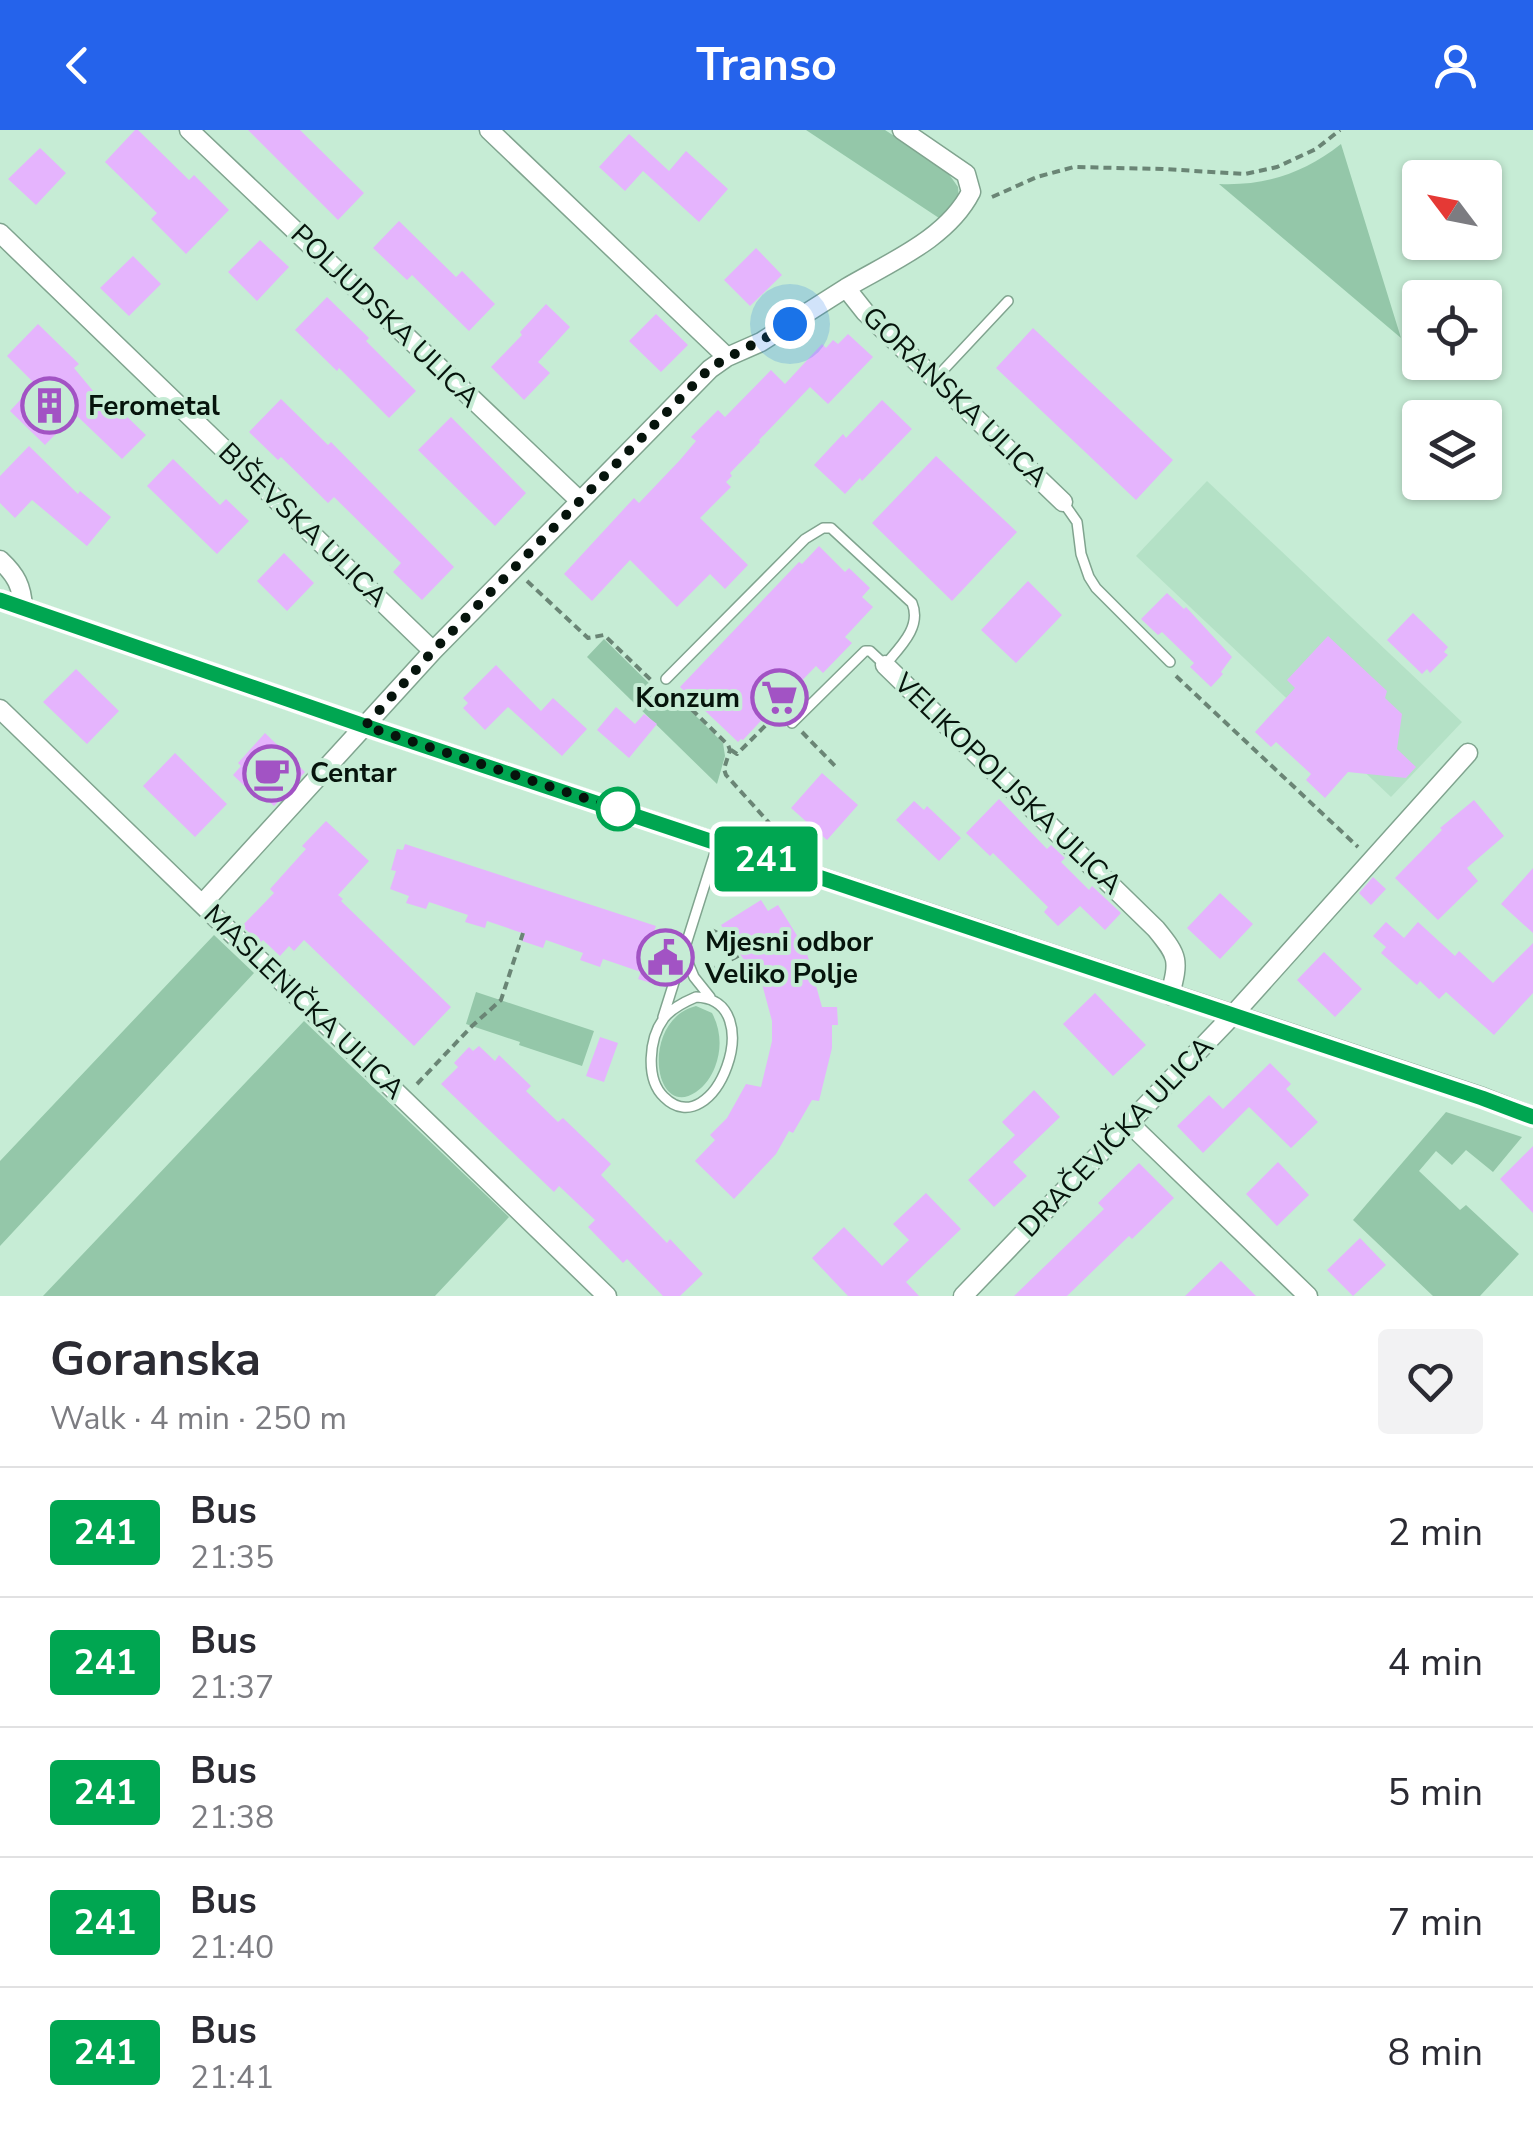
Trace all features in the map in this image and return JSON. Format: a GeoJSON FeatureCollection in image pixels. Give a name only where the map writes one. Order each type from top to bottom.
{"type":"FeatureCollection","features":[{"type":"Feature","properties":{"kind":"street","name":"POLJUDSKA ULICA"},"geometry":{"type":"LineString","coordinates":[[190,130],[580,501]]}},
{"type":"Feature","properties":{"kind":"street"},"geometry":{"type":"LineString","coordinates":[[489,130],[727,358]]}},
{"type":"Feature","properties":{"kind":"street"},"geometry":{"type":"LineString","coordinates":[[846,288],[933,236],[962,210],[971,192],[966,174],[902,130]]}},
{"type":"Feature","properties":{"kind":"street","name":"BIŠEVSKA ULICA"},"geometry":{"type":"LineString","coordinates":[[0,233],[433,651]]}},
{"type":"Feature","properties":{"kind":"street","name":"GORANSKA ULICA"},"geometry":{"type":"LineString","coordinates":[[202,904],[433,651],[710,368],[761,342],[846,288],[865,312],[1063,502]]}},
{"type":"Feature","properties":{"kind":"street"},"geometry":{"type":"LineString","coordinates":[[0,560],[18,580],[23,608]]}},
{"type":"Feature","properties":{"kind":"street"},"geometry":{"type":"LineString","coordinates":[[0,600],[1533,1117]]}},
{"type":"Feature","properties":{"kind":"street","name":"VELIKOPOLJSKA ULICA"},"geometry":{"type":"LineString","coordinates":[[885,664],[1156,930],[1173,950],[1177,968],[1170,995]]}},
{"type":"Feature","properties":{"kind":"street","name":"MASLENIČKA ULICA"},"geometry":{"type":"LineString","coordinates":[[0,709],[607,1296]]}},
{"type":"Feature","properties":{"kind":"street","name":"DRAČEVIČKA ULICA"},"geometry":{"type":"LineString","coordinates":[[963,1296],[1232,1016],[1468,753]]}},
{"type":"Feature","properties":{"kind":"street"},"geometry":{"type":"LineString","coordinates":[[1130,1124],[1308,1296]]}},
{"type":"Feature","properties":{"kind":"lane"},"geometry":{"type":"LineString","coordinates":[[934,380],[1008,301]]}},
{"type":"Feature","properties":{"kind":"lane"},"geometry":{"type":"LineString","coordinates":[[1063,502],[1076,522],[1081,554],[1096,588],[1170,662]]}},
{"type":"Feature","properties":{"kind":"lane","name":"VELIKOPOLJSKA ULICA"},"geometry":{"type":"LineString","coordinates":[[662,684],[805,539],[823,528],[838,532],[914,608],[911,632],[885,664]]}},
{"type":"Feature","properties":{"kind":"lane"},"geometry":{"type":"LineString","coordinates":[[792,723],[865,650],[885,664]]}},
{"type":"Feature","properties":{"kind":"lane"},"geometry":{"type":"LineString","coordinates":[[684,953],[694,978],[730,1022],[731,1054],[715,1089],[698,1104],[681,1108],[660,1094],[654,1084],[651,1061],[662,1020],[718,843]]}},
{"type":"Feature","properties":{"kind":"lane"},"geometry":{"type":"LineString","coordinates":[[662,1020],[685,1001],[712,1000]]}},
{"type":"Feature","properties":{"kind":"path"},"geometry":{"type":"LineString","coordinates":[[962,210],[1037,177],[1074,167],[1245,174],[1277,167],[1316,149],[1340,130]]}},
{"type":"Feature","properties":{"kind":"path"},"geometry":{"type":"LineString","coordinates":[[514,568],[588,638],[604,635],[672,690],[728,745],[726,775],[781,836],[782,850]]}},
{"type":"Feature","properties":{"kind":"path"},"geometry":{"type":"LineString","coordinates":[[1170,662],[1176,676],[1373,861]]}},
{"type":"Feature","properties":{"kind":"path"},"geometry":{"type":"LineString","coordinates":[[694,978],[737,957],[716,932],[704,928]]}},
{"type":"Feature","properties":{"kind":"path"},"geometry":{"type":"LineString","coordinates":[[404,1098],[501,1000],[522,933]]}},
{"type":"Feature","properties":{"kind":"shaded area"},"geometry":{"type":"Polygon","coordinates":[[[806,130],[885,130],[946,170],[958,187],[959,202],[942,220],[806,130]]]}},
{"type":"Feature","properties":{"kind":"shaded area"},"geometry":{"type":"Polygon","coordinates":[[[1341,144],[1401,338],[1219,184],[1253,183],[1284,176],[1341,144]]]}},
{"type":"Feature","properties":{"kind":"shaded area"},"geometry":{"type":"Polygon","coordinates":[[[1207,481],[1462,722],[1391,797],[1136,556],[1207,481]]]}},
{"type":"Feature","properties":{"kind":"shaded area"},"geometry":{"type":"Polygon","coordinates":[[[604,639],[662,696],[665,693],[681,708],[688,708],[723,743],[725,756],[717,784],[587,657],[604,639]]]}},
{"type":"Feature","properties":{"kind":"shaded area"},"geometry":{"type":"Polygon","coordinates":[[[214,935],[254,973],[0,1246],[0,1161],[214,935]]]}},
{"type":"Feature","properties":{"kind":"shaded area"},"geometry":{"type":"Polygon","coordinates":[[[476,992],[594,1031],[582,1066],[466,1024],[476,992]]]}},
{"type":"Feature","properties":{"kind":"shaded area"},"geometry":{"type":"Polygon","coordinates":[[[696,1006],[712,1013],[715,1019],[719,1053],[705,1084],[681,1097],[670,1093],[662,1081],[660,1047],[666,1029],[678,1015],[696,1006]]]}},
{"type":"Feature","properties":{"kind":"shaded area"},"geometry":{"type":"Polygon","coordinates":[[[304,1021],[509,1217],[435,1296],[43,1296],[304,1021]]]}},
{"type":"Feature","properties":{"kind":"shaded area"},"geometry":{"type":"Polygon","coordinates":[[[1446,1112],[1522,1137],[1493,1172],[1466,1150],[1452,1165],[1436,1151],[1419,1171],[1460,1210],[1466,1205],[1519,1254],[1480,1296],[1433,1296],[1353,1220],[1446,1112]]]}},
{"type":"Feature","properties":{"kind":"building"},"geometry":{"type":"Polygon","coordinates":[[[135,130],[189,180],[194,175],[229,210],[186,254],[151,219],[157,213],[105,162],[135,130]]]}},
{"type":"Feature","properties":{"kind":"building"},"geometry":{"type":"Polygon","coordinates":[[[248,130],[300,130],[364,193],[338,220],[248,130]]]}},
{"type":"Feature","properties":{"kind":"building"},"geometry":{"type":"Polygon","coordinates":[[[629,134],[669,171],[686,151],[728,189],[699,222],[643,171],[625,191],[599,167],[629,134]]]}},
{"type":"Feature","properties":{"kind":"building"},"geometry":{"type":"Polygon","coordinates":[[[40,148],[66,173],[36,205],[8,179],[40,148]]]}},
{"type":"Feature","properties":{"kind":"building"},"geometry":{"type":"Polygon","coordinates":[[[399,221],[456,277],[462,271],[495,304],[469,331],[412,275],[407,280],[373,248],[399,221]]]}},
{"type":"Feature","properties":{"kind":"building"},"geometry":{"type":"Polygon","coordinates":[[[260,240],[289,267],[257,301],[228,272],[260,240]]]}},
{"type":"Feature","properties":{"kind":"building"},"geometry":{"type":"Polygon","coordinates":[[[756,248],[782,275],[750,306],[724,280],[756,248]]]}},
{"type":"Feature","properties":{"kind":"building"},"geometry":{"type":"Polygon","coordinates":[[[133,256],[161,284],[129,316],[100,288],[133,256]]]}},
{"type":"Feature","properties":{"kind":"building"},"geometry":{"type":"Polygon","coordinates":[[[327,297],[416,391],[389,418],[295,330],[327,297]]]}},
{"type":"Feature","properties":{"kind":"building"},"geometry":{"type":"Polygon","coordinates":[[[546,304],[570,327],[538,362],[550,373],[524,400],[491,367],[546,304]]]}},
{"type":"Feature","properties":{"kind":"building"},"geometry":{"type":"Polygon","coordinates":[[[656,314],[688,345],[661,372],[629,341],[656,314]]]}},
{"type":"Feature","properties":{"kind":"building"},"geometry":{"type":"Polygon","coordinates":[[[38,324],[79,364],[74,368],[113,415],[119,409],[146,435],[122,459],[75,414],[45,445],[10,411],[35,384],[7,356],[38,324]]]}},
{"type":"Feature","properties":{"kind":"building"},"geometry":{"type":"Polygon","coordinates":[[[1033,328],[1173,460],[1136,500],[996,368],[1033,328]]]}},
{"type":"Feature","properties":{"kind":"building"},"geometry":{"type":"Polygon","coordinates":[[[848,334],[873,357],[828,404],[810,387],[730,473],[732,476],[726,482],[731,487],[700,518],[748,565],[725,589],[710,574],[677,607],[630,560],[592,601],[564,574],[634,498],[639,503],[680,460],[696,441],[691,437],[718,410],[725,417],[771,370],[785,384],[822,344],[826,348],[833,340],[838,344],[848,334]]]}},
{"type":"Feature","properties":{"kind":"building"},"geometry":{"type":"Polygon","coordinates":[[[281,399],[328,445],[331,442],[454,567],[422,600],[393,572],[401,563],[334,497],[328,503],[249,432],[281,399]]]}},
{"type":"Feature","properties":{"kind":"building"},"geometry":{"type":"Polygon","coordinates":[[[882,400],[912,429],[845,494],[814,465],[882,400]]]}},
{"type":"Feature","properties":{"kind":"building"},"geometry":{"type":"Polygon","coordinates":[[[451,417],[526,493],[495,526],[418,450],[451,417]]]}},
{"type":"Feature","properties":{"kind":"building"},"geometry":{"type":"Polygon","coordinates":[[[29,446],[78,494],[80,491],[111,517],[87,546],[32,500],[15,518],[0,503],[0,476],[29,446]]]}},
{"type":"Feature","properties":{"kind":"building"},"geometry":{"type":"Polygon","coordinates":[[[936,456],[1017,532],[952,601],[872,523],[936,456]]]}},
{"type":"Feature","properties":{"kind":"building"},"geometry":{"type":"Polygon","coordinates":[[[173,459],[220,505],[226,499],[249,521],[217,554],[147,486],[173,459]]]}},
{"type":"Feature","properties":{"kind":"building"},"geometry":{"type":"Polygon","coordinates":[[[819,546],[845,572],[849,568],[870,588],[862,597],[873,607],[845,637],[852,643],[823,673],[816,666],[787,696],[792,700],[777,716],[771,710],[738,742],[680,687],[799,562],[802,564],[819,546]]]}},
{"type":"Feature","properties":{"kind":"building"},"geometry":{"type":"Polygon","coordinates":[[[284,553],[314,583],[287,611],[257,581],[284,553]]]}},
{"type":"Feature","properties":{"kind":"building"},"geometry":{"type":"Polygon","coordinates":[[[1028,581],[1062,615],[1016,663],[981,630],[1028,581]]]}},
{"type":"Feature","properties":{"kind":"building"},"geometry":{"type":"Polygon","coordinates":[[[1167,593],[1186,607],[1232,657],[1211,687],[1190,667],[1194,663],[1162,632],[1158,635],[1141,619],[1167,593]]]}},
{"type":"Feature","properties":{"kind":"building"},"geometry":{"type":"Polygon","coordinates":[[[1413,613],[1448,647],[1444,652],[1448,655],[1430,673],[1427,669],[1422,674],[1387,640],[1413,613]]]}},
{"type":"Feature","properties":{"kind":"building"},"geometry":{"type":"Polygon","coordinates":[[[1328,636],[1387,691],[1385,698],[1402,714],[1397,749],[1416,767],[1406,778],[1348,772],[1325,798],[1306,780],[1311,774],[1276,742],[1271,747],[1255,732],[1295,688],[1287,680],[1328,636]]]}},
{"type":"Feature","properties":{"kind":"building"},"geometry":{"type":"Polygon","coordinates":[[[496,665],[541,711],[553,698],[587,729],[562,756],[508,707],[485,730],[463,708],[468,703],[463,698],[496,665]]]}},
{"type":"Feature","properties":{"kind":"building"},"geometry":{"type":"Polygon","coordinates":[[[76,669],[119,711],[87,744],[43,702],[76,669]]]}},
{"type":"Feature","properties":{"kind":"building"},"geometry":{"type":"Polygon","coordinates":[[[616,707],[635,724],[644,714],[657,724],[629,758],[597,730],[616,707]]]}},
{"type":"Feature","properties":{"kind":"building"},"geometry":{"type":"Polygon","coordinates":[[[265,733],[305,772],[274,806],[262,795],[258,799],[233,775],[241,766],[238,763],[265,733]]]}},
{"type":"Feature","properties":{"kind":"building"},"geometry":{"type":"Polygon","coordinates":[[[175,753],[227,804],[195,837],[143,786],[175,753]]]}},
{"type":"Feature","properties":{"kind":"building"},"geometry":{"type":"Polygon","coordinates":[[[822,773],[858,805],[827,840],[791,808],[822,773]]]}},
{"type":"Feature","properties":{"kind":"building"},"geometry":{"type":"Polygon","coordinates":[[[999,799],[1047,849],[1051,845],[1065,858],[1061,862],[1089,890],[1092,886],[1121,913],[1105,930],[1080,906],[1058,926],[1044,912],[1048,907],[993,853],[990,856],[966,833],[999,799]]]}},
{"type":"Feature","properties":{"kind":"building"},"geometry":{"type":"Polygon","coordinates":[[[1474,800],[1504,836],[1467,868],[1478,881],[1438,920],[1395,878],[1440,828],[1474,800]]]}},
{"type":"Feature","properties":{"kind":"building"},"geometry":{"type":"Polygon","coordinates":[[[914,801],[924,810],[927,806],[961,838],[939,861],[896,820],[914,801]]]}},
{"type":"Feature","properties":{"kind":"building"},"geometry":{"type":"Polygon","coordinates":[[[326,821],[369,861],[338,895],[341,901],[451,1007],[414,1046],[304,940],[294,951],[289,946],[280,956],[242,926],[274,893],[270,889],[326,821]]]}},
{"type":"Feature","properties":{"kind":"building"},"geometry":{"type":"Polygon","coordinates":[[[405,844],[656,926],[654,931],[679,939],[669,971],[663,969],[658,985],[638,979],[641,972],[603,959],[600,967],[580,960],[583,953],[546,940],[543,948],[522,941],[525,934],[487,921],[485,928],[465,922],[468,915],[429,902],[426,909],[406,903],[409,896],[390,889],[397,849],[403,850],[405,844]]]}},
{"type":"Feature","properties":{"kind":"building"},"geometry":{"type":"Polygon","coordinates":[[[1533,868],[1533,933],[1501,904],[1533,868]]]}},
{"type":"Feature","properties":{"kind":"building"},"geometry":{"type":"Polygon","coordinates":[[[1373,877],[1386,889],[1371,905],[1359,893],[1373,877]]]}},
{"type":"Feature","properties":{"kind":"building"},"geometry":{"type":"Polygon","coordinates":[[[1220,893],[1253,924],[1220,959],[1187,928],[1220,893]]]}},
{"type":"Feature","properties":{"kind":"building"},"geometry":{"type":"Polygon","coordinates":[[[761,900],[768,911],[778,905],[806,950],[822,1007],[837,1007],[838,1025],[832,1025],[832,1048],[819,1101],[812,1100],[793,1133],[789,1131],[776,1154],[734,1199],[695,1161],[715,1140],[710,1135],[727,1118],[746,1084],[761,1087],[772,1041],[772,1021],[762,984],[754,987],[750,969],[721,925],[761,900]]]}},
{"type":"Feature","properties":{"kind":"building"},"geometry":{"type":"Polygon","coordinates":[[[1386,922],[1404,938],[1418,922],[1455,956],[1459,951],[1493,983],[1533,943],[1533,993],[1494,1035],[1446,992],[1439,999],[1381,953],[1386,947],[1373,936],[1386,922]]]}},
{"type":"Feature","properties":{"kind":"building"},"geometry":{"type":"Polygon","coordinates":[[[1324,952],[1362,989],[1335,1017],[1297,980],[1324,952]]]}},
{"type":"Feature","properties":{"kind":"building"},"geometry":{"type":"Polygon","coordinates":[[[1095,993],[1146,1045],[1113,1076],[1063,1024],[1095,993]]]}},
{"type":"Feature","properties":{"kind":"building"},"geometry":{"type":"Polygon","coordinates":[[[600,1037],[618,1043],[604,1082],[586,1076],[600,1037]]]}},
{"type":"Feature","properties":{"kind":"building"},"geometry":{"type":"Polygon","coordinates":[[[479,1046],[495,1061],[499,1055],[531,1086],[526,1091],[558,1122],[563,1118],[611,1164],[601,1175],[703,1274],[680,1296],[663,1296],[627,1259],[623,1263],[588,1227],[595,1220],[559,1186],[554,1192],[441,1084],[458,1067],[454,1063],[469,1047],[473,1051],[479,1046]]]}},
{"type":"Feature","properties":{"kind":"building"},"geometry":{"type":"Polygon","coordinates":[[[1270,1063],[1291,1084],[1286,1089],[1318,1122],[1291,1148],[1249,1107],[1203,1153],[1177,1126],[1209,1095],[1223,1109],[1270,1063]]]}},
{"type":"Feature","properties":{"kind":"building"},"geometry":{"type":"Polygon","coordinates":[[[1034,1090],[1060,1117],[1013,1162],[1027,1176],[994,1207],[968,1180],[1015,1135],[1002,1122],[1034,1090]]]}},
{"type":"Feature","properties":{"kind":"building"},"geometry":{"type":"Polygon","coordinates":[[[1533,1146],[1533,1213],[1500,1179],[1533,1146]]]}},
{"type":"Feature","properties":{"kind":"building"},"geometry":{"type":"Polygon","coordinates":[[[1278,1162],[1309,1195],[1277,1226],[1246,1194],[1278,1162]]]}},
{"type":"Feature","properties":{"kind":"building"},"geometry":{"type":"Polygon","coordinates":[[[1139,1163],[1174,1198],[1067,1296],[1014,1296],[1104,1209],[1098,1203],[1139,1163]]]}},
{"type":"Feature","properties":{"kind":"building"},"geometry":{"type":"Polygon","coordinates":[[[926,1193],[961,1229],[906,1282],[919,1296],[848,1296],[812,1258],[844,1227],[882,1266],[909,1240],[893,1224],[926,1193]]]}},
{"type":"Feature","properties":{"kind":"building"},"geometry":{"type":"Polygon","coordinates":[[[1360,1238],[1386,1265],[1353,1296],[1327,1270],[1360,1238]]]}},
{"type":"Feature","properties":{"kind":"building"},"geometry":{"type":"Polygon","coordinates":[[[1221,1261],[1256,1296],[1185,1296],[1221,1261]]]}},
{"type":"Feature","properties":{"kind":"bus line","name":"241"},"geometry":{"type":"LineString","coordinates":[[0,600],[1533,1117]]}},
{"type":"Feature","properties":{"kind":"place","name":"Ferometal"},"geometry":{"type":"Point","coordinates":[49,406]}},
{"type":"Feature","properties":{"kind":"place","name":"Konzum"},"geometry":{"type":"Point","coordinates":[779,698]}},
{"type":"Feature","properties":{"kind":"place","name":"Centar"},"geometry":{"type":"Point","coordinates":[271,773]}},
{"type":"Feature","properties":{"kind":"place","name":"Mjesni odbor Veliko Polje"},"geometry":{"type":"Point","coordinates":[666,958]}},
{"type":"Feature","properties":{"kind":"route"},"geometry":{"type":"LineString","coordinates":[[618,809],[365,726],[433,651],[710,368],[790,324]]}}]}
